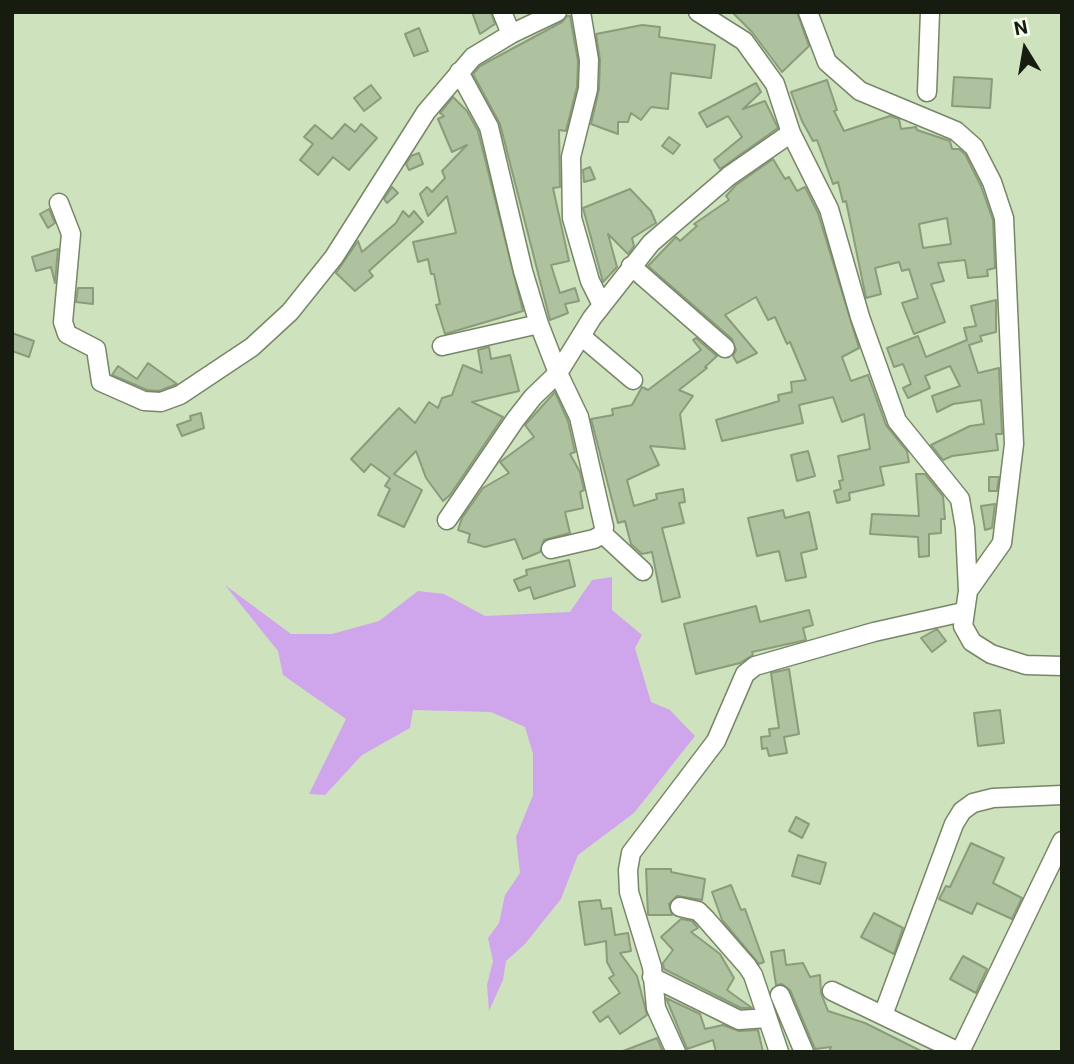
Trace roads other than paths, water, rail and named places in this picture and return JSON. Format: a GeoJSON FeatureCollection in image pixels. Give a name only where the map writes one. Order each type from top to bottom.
{"type":"FeatureCollection","features":[{"type":"Feature","properties":{"kind":"street"},"geometry":{"type":"LineString","coordinates":[[502,12],[511,34]]}},
{"type":"Feature","properties":{"kind":"street"},"geometry":{"type":"LineString","coordinates":[[58,203],[71,234],[63,322],[67,334],[96,349],[101,382],[144,401],[161,402],[180,395],[253,347],[290,312],[334,257],[426,112],[458,72],[473,57],[511,34],[557,12]]}},
{"type":"Feature","properties":{"kind":"street"},"geometry":{"type":"LineString","coordinates":[[581,12],[589,60],[588,89],[571,157],[572,218],[590,281],[602,305]]}},
{"type":"Feature","properties":{"kind":"street"},"geometry":{"type":"LineString","coordinates":[[698,12],[744,41],[775,84],[791,133],[829,209],[860,317],[897,421],[960,499],[968,591],[963,626],[972,642],[991,654],[1026,665],[1062,666]]}},
{"type":"Feature","properties":{"kind":"street"},"geometry":{"type":"LineString","coordinates":[[808,12],[827,62],[860,91],[956,131],[975,147],[992,182],[1004,218],[1014,444],[1002,544],[968,591]]}},
{"type":"Feature","properties":{"kind":"street"},"geometry":{"type":"LineString","coordinates":[[927,92],[930,12]]}},
{"type":"Feature","properties":{"kind":"street"},"geometry":{"type":"LineString","coordinates":[[458,72],[489,127],[539,324],[579,417],[604,527],[603,534]]}},
{"type":"Feature","properties":{"kind":"street"},"geometry":{"type":"LineString","coordinates":[[447,520],[515,420],[533,397],[558,373],[631,266],[670,224],[729,176],[791,133]]}},
{"type":"Feature","properties":{"kind":"street"},"geometry":{"type":"LineString","coordinates":[[631,266],[725,348]]}},
{"type":"Feature","properties":{"kind":"street"},"geometry":{"type":"LineString","coordinates":[[442,346],[539,324]]}},
{"type":"Feature","properties":{"kind":"street"},"geometry":{"type":"LineString","coordinates":[[581,336],[633,380]]}},
{"type":"Feature","properties":{"kind":"street"},"geometry":{"type":"LineString","coordinates":[[551,549],[603,534]]}},
{"type":"Feature","properties":{"kind":"street"},"geometry":{"type":"LineString","coordinates":[[603,534],[643,571]]}},
{"type":"Feature","properties":{"kind":"street"},"geometry":{"type":"LineString","coordinates":[[676,1052],[656,1008],[650,957],[629,892],[628,870],[631,853],[716,741],[745,674],[755,666],[874,632],[963,612]]}},
{"type":"Feature","properties":{"kind":"street"},"geometry":{"type":"LineString","coordinates":[[883,1015],[954,824],[962,811],[973,803],[993,798],[1062,795]]}},
{"type":"Feature","properties":{"kind":"street"},"geometry":{"type":"LineString","coordinates":[[832,990],[960,1052],[1062,841]]}},
{"type":"Feature","properties":{"kind":"street"},"geometry":{"type":"LineString","coordinates":[[680,907],[698,911],[747,966],[753,975],[779,1052]]}},
{"type":"Feature","properties":{"kind":"street"},"geometry":{"type":"LineString","coordinates":[[652,977],[739,1020],[767,1018]]}},
{"type":"Feature","properties":{"kind":"street"},"geometry":{"type":"LineString","coordinates":[[780,995],[804,1052]]}}]}
